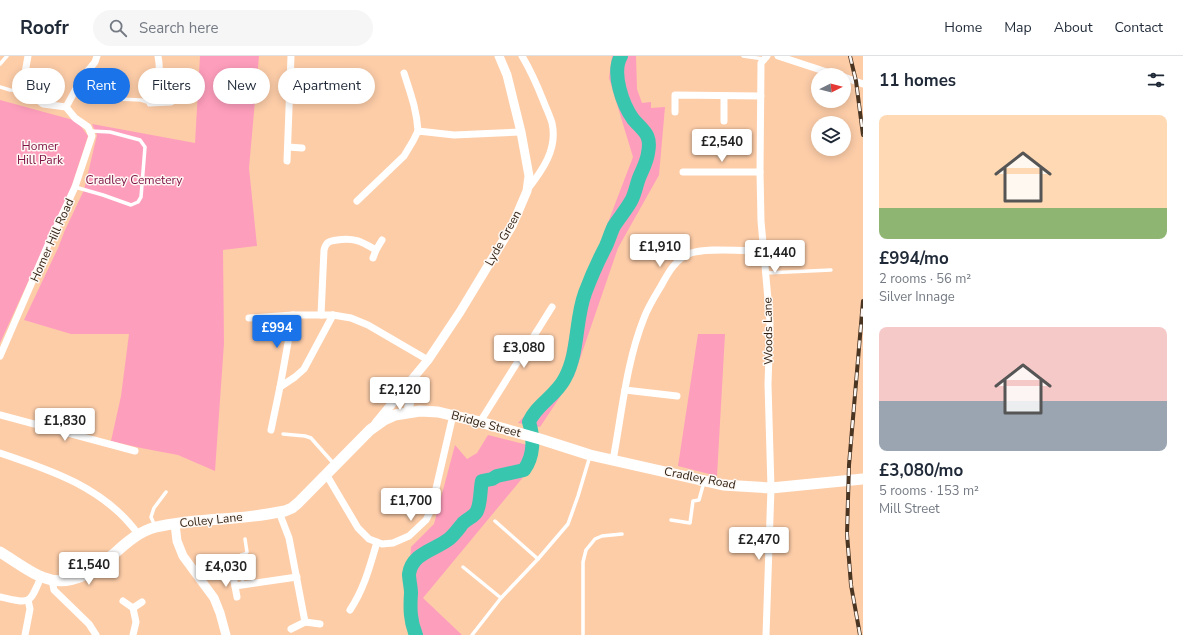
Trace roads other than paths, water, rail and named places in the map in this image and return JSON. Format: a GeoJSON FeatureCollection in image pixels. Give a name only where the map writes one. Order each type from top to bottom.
{"type":"FeatureCollection","features":[{"type":"Feature","properties":{"kind":"main road","name":"Bridge Street"},"geometry":{"type":"LineString","coordinates":[[408,412],[438,412],[453,415],[540,439]]}},
{"type":"Feature","properties":{"kind":"main road","name":"Colley Lane"},"geometry":{"type":"LineString","coordinates":[[0,552],[41,577],[52,580],[72,580],[92,572],[138,534],[155,528],[197,520],[236,518],[279,512],[292,508],[370,430],[389,418],[408,412]]}},
{"type":"Feature","properties":{"kind":"main road","name":"Cradley Road"},"geometry":{"type":"LineString","coordinates":[[540,439],[590,455],[723,485],[771,488],[863,479]]}},
{"type":"Feature","properties":{"kind":"street"},"geometry":{"type":"LineString","coordinates":[[26,68],[28,56]]}},
{"type":"Feature","properties":{"kind":"street"},"geometry":{"type":"LineString","coordinates":[[66,107],[82,78],[95,62],[97,56]]}},
{"type":"Feature","properties":{"kind":"street"},"geometry":{"type":"LineString","coordinates":[[158,56],[159,68]]}},
{"type":"Feature","properties":{"kind":"street"},"geometry":{"type":"LineString","coordinates":[[287,162],[291,56]]}},
{"type":"Feature","properties":{"kind":"street","name":"Lyde Green"},"geometry":{"type":"LineString","coordinates":[[370,430],[428,360],[460,312],[512,226],[527,191],[529,176],[521,132],[507,75],[499,56]]}},
{"type":"Feature","properties":{"kind":"street"},"geometry":{"type":"LineString","coordinates":[[522,56],[534,75],[552,123],[553,135],[551,153],[541,172],[527,191]]}},
{"type":"Feature","properties":{"kind":"street"},"geometry":{"type":"LineString","coordinates":[[778,56],[815,68]]}},
{"type":"Feature","properties":{"kind":"street","name":"Woods Lane"},"geometry":{"type":"LineString","coordinates":[[766,58],[761,62],[760,172],[763,250],[770,322],[768,384],[771,488],[766,635]]}},
{"type":"Feature","properties":{"kind":"street"},"geometry":{"type":"LineString","coordinates":[[357,201],[404,156],[418,131],[418,119],[414,101],[404,73]]}},
{"type":"Feature","properties":{"kind":"street"},"geometry":{"type":"LineString","coordinates":[[851,80],[863,84]]}},
{"type":"Feature","properties":{"kind":"street"},"geometry":{"type":"LineString","coordinates":[[675,112],[675,95],[761,96]]}},
{"type":"Feature","properties":{"kind":"street"},"geometry":{"type":"LineString","coordinates":[[724,96],[724,121]]}},
{"type":"Feature","properties":{"kind":"street"},"geometry":{"type":"LineString","coordinates":[[43,104],[66,107],[75,118],[88,127],[90,131]]}},
{"type":"Feature","properties":{"kind":"street","name":"Homer Hill Road"},"geometry":{"type":"LineString","coordinates":[[0,356],[75,187],[92,136],[90,131]]}},
{"type":"Feature","properties":{"kind":"street"},"geometry":{"type":"LineString","coordinates":[[418,131],[454,135],[521,132]]}},
{"type":"Feature","properties":{"kind":"street"},"geometry":{"type":"LineString","coordinates":[[288,147],[302,148]]}},
{"type":"Feature","properties":{"kind":"street"},"geometry":{"type":"LineString","coordinates":[[683,172],[760,172]]}},
{"type":"Feature","properties":{"kind":"street"},"geometry":{"type":"LineString","coordinates":[[321,315],[324,250],[329,241],[349,238],[355,239],[376,250]]}},
{"type":"Feature","properties":{"kind":"street"},"geometry":{"type":"LineString","coordinates":[[373,258],[382,240]]}},
{"type":"Feature","properties":{"kind":"street"},"geometry":{"type":"LineString","coordinates":[[614,460],[625,390],[634,346],[644,316],[668,273],[678,260],[690,253],[706,250],[763,250]]}},
{"type":"Feature","properties":{"kind":"street"},"geometry":{"type":"LineString","coordinates":[[480,422],[552,307]]}},
{"type":"Feature","properties":{"kind":"street"},"geometry":{"type":"LineString","coordinates":[[249,318],[293,315],[333,315],[358,320],[428,360]]}},
{"type":"Feature","properties":{"kind":"street"},"geometry":{"type":"LineString","coordinates":[[271,430],[278,420],[280,387],[293,315]]}},
{"type":"Feature","properties":{"kind":"street"},"geometry":{"type":"LineString","coordinates":[[280,387],[304,369],[333,315]]}},
{"type":"Feature","properties":{"kind":"street","name":"Lyde Green"},"geometry":{"type":"LineString","coordinates":[[408,412],[413,379]]}},
{"type":"Feature","properties":{"kind":"street"},"geometry":{"type":"LineString","coordinates":[[625,390],[677,396]]}},
{"type":"Feature","properties":{"kind":"street"},"geometry":{"type":"LineString","coordinates":[[0,415],[135,451]]}},
{"type":"Feature","properties":{"kind":"street"},"geometry":{"type":"LineString","coordinates":[[326,474],[358,528],[369,538],[382,544],[393,543],[409,536],[426,520],[431,510],[453,415]]}},
{"type":"Feature","properties":{"kind":"street"},"geometry":{"type":"LineString","coordinates":[[0,453],[68,478],[86,488],[107,501],[129,522],[138,534]]}},
{"type":"Feature","properties":{"kind":"street"},"geometry":{"type":"LineString","coordinates":[[279,512],[288,538],[305,622]]}},
{"type":"Feature","properties":{"kind":"street"},"geometry":{"type":"LineString","coordinates":[[174,524],[177,541],[183,556],[214,598],[220,612],[226,635]]}},
{"type":"Feature","properties":{"kind":"street"},"geometry":{"type":"LineString","coordinates":[[350,610],[366,582],[377,542]]}},
{"type":"Feature","properties":{"kind":"street"},"geometry":{"type":"LineString","coordinates":[[233,576],[237,597]]}},
{"type":"Feature","properties":{"kind":"street"},"geometry":{"type":"LineString","coordinates":[[0,597],[23,602],[28,600],[32,597],[41,577]]}},
{"type":"Feature","properties":{"kind":"street"},"geometry":{"type":"LineString","coordinates":[[235,586],[296,577]]}},
{"type":"Feature","properties":{"kind":"street"},"geometry":{"type":"LineString","coordinates":[[52,580],[54,590],[89,624],[96,635]]}},
{"type":"Feature","properties":{"kind":"street"},"geometry":{"type":"LineString","coordinates":[[25,635],[30,609],[28,600]]}},
{"type":"Feature","properties":{"kind":"street"},"geometry":{"type":"LineString","coordinates":[[123,601],[133,608],[136,622],[133,635]]}},
{"type":"Feature","properties":{"kind":"street"},"geometry":{"type":"LineString","coordinates":[[133,608],[142,602]]}},
{"type":"Feature","properties":{"kind":"street"},"geometry":{"type":"LineString","coordinates":[[291,629],[305,622],[320,624]]}},
{"type":"Feature","properties":{"kind":"lane"},"geometry":{"type":"LineString","coordinates":[[0,64],[7,56]]}},
{"type":"Feature","properties":{"kind":"lane"},"geometry":{"type":"LineString","coordinates":[[743,56],[766,58]]}},
{"type":"Feature","properties":{"kind":"lane"},"geometry":{"type":"LineString","coordinates":[[0,87],[12,90]]}},
{"type":"Feature","properties":{"kind":"lane"},"geometry":{"type":"LineString","coordinates":[[75,187],[131,205],[138,202],[141,197],[145,147],[143,143],[140,140],[110,132],[90,131]]}},
{"type":"Feature","properties":{"kind":"lane"},"geometry":{"type":"LineString","coordinates":[[765,274],[831,270]]}},
{"type":"Feature","properties":{"kind":"lane"},"geometry":{"type":"LineString","coordinates":[[283,434],[306,436],[311,438],[335,465]]}},
{"type":"Feature","properties":{"kind":"lane"},"geometry":{"type":"LineString","coordinates":[[472,635],[501,598],[538,560],[568,524],[590,455]]}},
{"type":"Feature","properties":{"kind":"lane"},"geometry":{"type":"LineString","coordinates":[[671,520],[690,523],[694,502],[699,500],[704,480]]}},
{"type":"Feature","properties":{"kind":"lane"},"geometry":{"type":"LineString","coordinates":[[155,528],[151,517],[154,508],[166,492]]}},
{"type":"Feature","properties":{"kind":"lane"},"geometry":{"type":"LineString","coordinates":[[495,522],[538,560]]}},
{"type":"Feature","properties":{"kind":"lane"},"geometry":{"type":"LineString","coordinates":[[583,635],[583,562],[586,550],[595,539],[602,536],[622,534]]}},
{"type":"Feature","properties":{"kind":"lane"},"geometry":{"type":"LineString","coordinates":[[243,584],[239,558],[241,555],[247,554],[245,540]]}},
{"type":"Feature","properties":{"kind":"lane"},"geometry":{"type":"LineString","coordinates":[[463,567],[501,598]]}},
{"type":"Feature","properties":{"kind":"waterway"},"geometry":{"type":"LineString","coordinates":[[416,635],[411,614],[409,574],[411,567],[419,557],[449,539],[463,523],[476,513],[479,504],[482,481],[524,470],[527,465],[530,459],[532,447],[532,434],[529,422],[536,410],[557,390],[565,378],[573,358],[585,293],[614,226],[627,208],[646,163],[649,147],[648,137],[629,113],[620,89],[617,71],[621,56]]}},
{"type":"Feature","properties":{"kind":"railway"},"geometry":{"type":"LineString","coordinates":[[850,56],[856,81],[863,135]]}},
{"type":"Feature","properties":{"kind":"railway"},"geometry":{"type":"LineString","coordinates":[[860,635],[851,585],[847,534],[849,465],[863,301]]}},
{"type":"Feature","properties":{"kind":"park label","name":"Homer Hill Park"},"geometry":{"type":"Point","coordinates":[40,153]}},
{"type":"Feature","properties":{"kind":"park label","name":"Cradley Cemetery"},"geometry":{"type":"Point","coordinates":[134,180]}}]}
